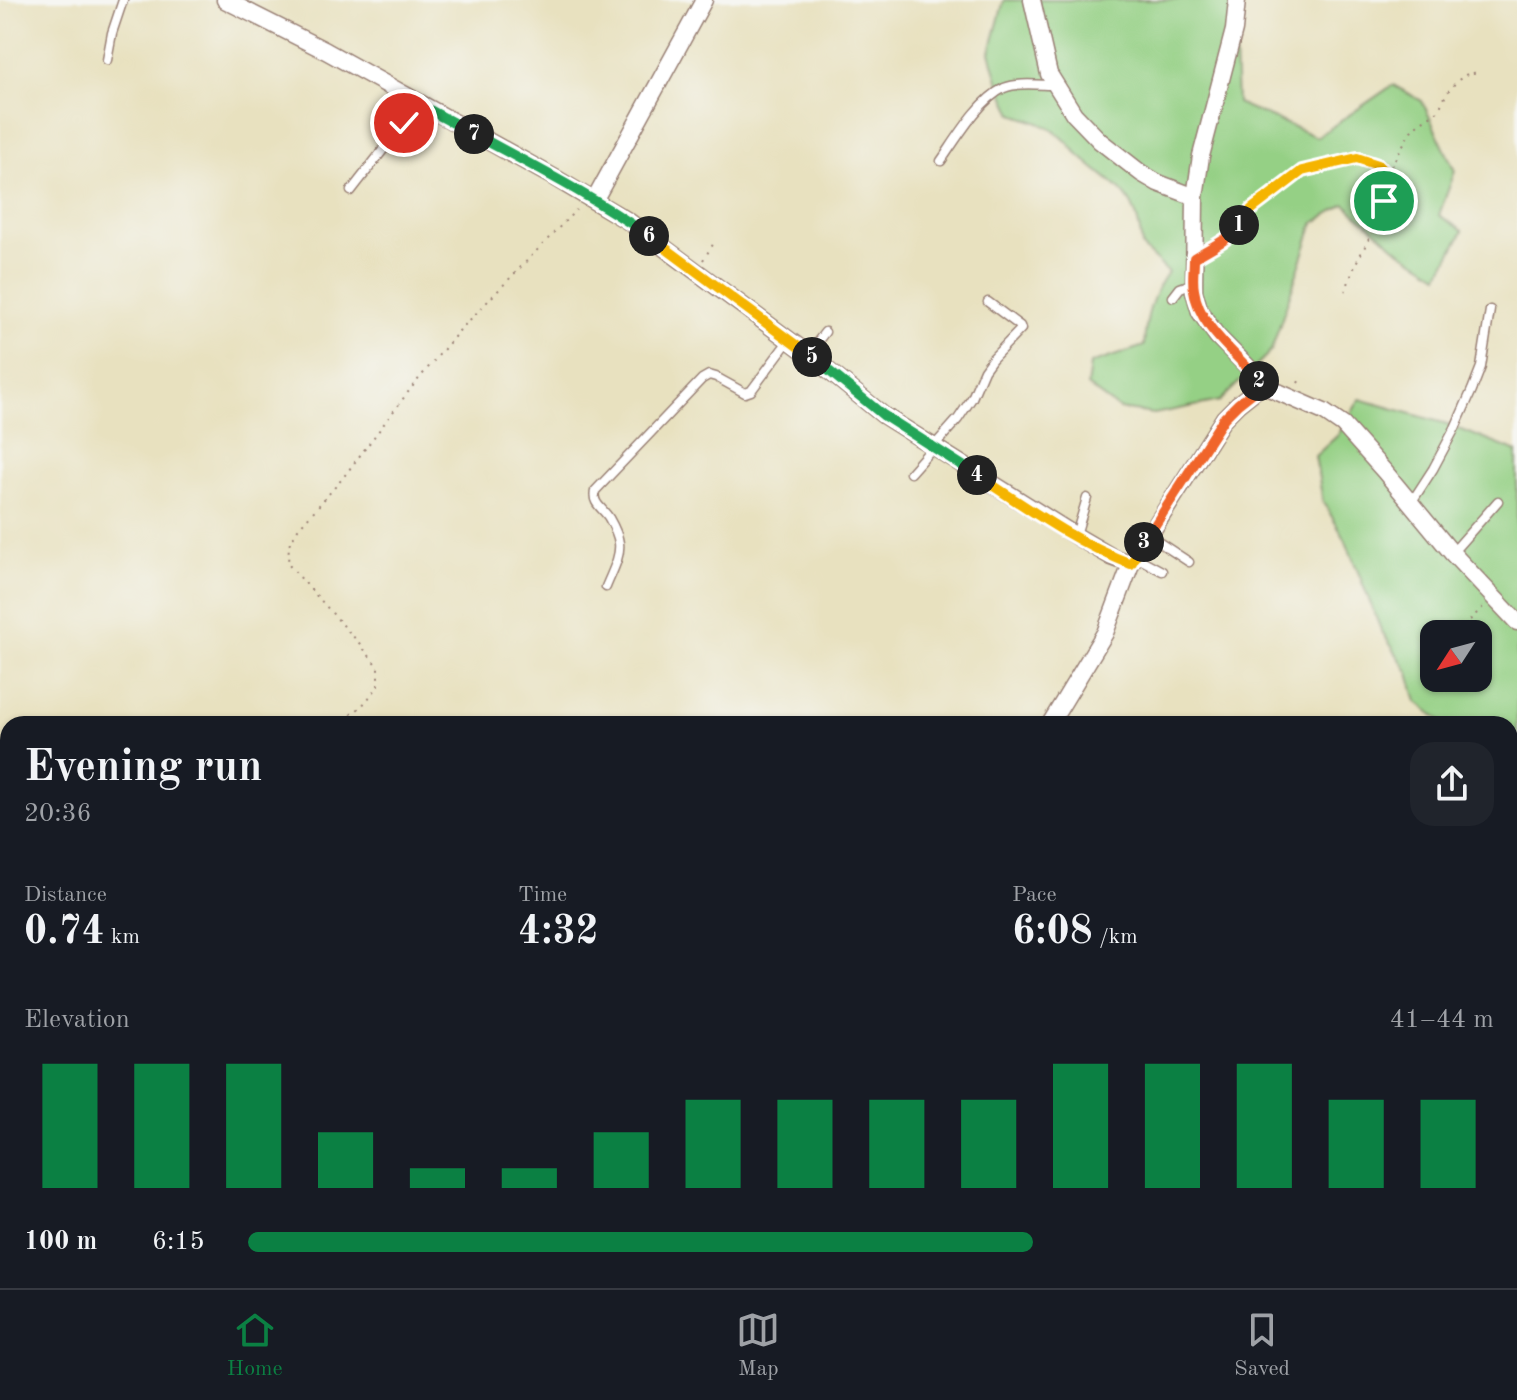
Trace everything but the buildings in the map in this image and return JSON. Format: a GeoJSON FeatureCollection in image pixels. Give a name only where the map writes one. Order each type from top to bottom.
{"type":"FeatureCollection","features":[{"type":"Feature","properties":{"kind":"street"},"geometry":{"type":"LineString","coordinates":[[225,0],[326,51],[628,221],[808,354],[883,415],[1112,557],[1133,560]]}},
{"type":"Feature","properties":{"kind":"street"},"geometry":{"type":"LineString","coordinates":[[591,199],[704,0]]}},
{"type":"Feature","properties":{"kind":"street"},"geometry":{"type":"LineString","coordinates":[[1032,0],[1049,74],[1074,114],[1108,147],[1158,183],[1195,197]]}},
{"type":"Feature","properties":{"kind":"street"},"geometry":{"type":"LineString","coordinates":[[1237,0],[1234,30],[1201,156],[1195,197],[1194,291],[1200,312],[1217,336],[1262,385],[1324,412],[1343,425],[1452,553],[1517,622]]}},
{"type":"Feature","properties":{"kind":"street"},"geometry":{"type":"LineString","coordinates":[[1055,716],[1105,633],[1133,560],[1148,535],[1224,418],[1262,385]]}},
{"type":"Feature","properties":{"kind":"lane"},"geometry":{"type":"LineString","coordinates":[[107,60],[123,0]]}},
{"type":"Feature","properties":{"kind":"lane"},"geometry":{"type":"LineString","coordinates":[[941,161],[990,98],[1005,88],[1056,85]]}},
{"type":"Feature","properties":{"kind":"lane"},"geometry":{"type":"LineString","coordinates":[[351,191],[404,123],[424,107]]}},
{"type":"Feature","properties":{"kind":"lane"},"geometry":{"type":"LineString","coordinates":[[1173,297],[1180,288],[1194,283]]}},
{"type":"Feature","properties":{"kind":"lane"},"geometry":{"type":"LineString","coordinates":[[910,473],[958,419],[972,398],[984,370],[1021,329],[988,302]]}},
{"type":"Feature","properties":{"kind":"lane"},"geometry":{"type":"LineString","coordinates":[[1411,503],[1441,456],[1472,390],[1481,367],[1490,310]]}},
{"type":"Feature","properties":{"kind":"lane"},"geometry":{"type":"LineString","coordinates":[[808,354],[825,332]]}},
{"type":"Feature","properties":{"kind":"lane"},"geometry":{"type":"LineString","coordinates":[[606,587],[619,543],[608,517],[593,497],[595,491],[702,379],[709,375],[745,393],[751,391],[789,340]]}},
{"type":"Feature","properties":{"kind":"lane"},"geometry":{"type":"LineString","coordinates":[[1076,536],[1087,498]]}},
{"type":"Feature","properties":{"kind":"lane"},"geometry":{"type":"LineString","coordinates":[[1452,553],[1498,501]]}},
{"type":"Feature","properties":{"kind":"lane"},"geometry":{"type":"LineString","coordinates":[[1148,535],[1189,562]]}},
{"type":"Feature","properties":{"kind":"lane"},"geometry":{"type":"LineString","coordinates":[[1133,560],[1162,571]]}},
{"type":"Feature","properties":{"kind":"path"},"geometry":{"type":"LineString","coordinates":[[1387,174],[1411,131],[1438,111],[1457,81],[1467,74],[1480,72]]}},
{"type":"Feature","properties":{"kind":"path"},"geometry":{"type":"LineString","coordinates":[[1194,258],[1234,234],[1252,209],[1302,171],[1357,158],[1378,165],[1387,174],[1389,185],[1345,292]]}},
{"type":"Feature","properties":{"kind":"path"},"geometry":{"type":"LineString","coordinates":[[349,716],[378,687],[378,667],[288,564],[289,544],[459,331],[591,199]]}},
{"type":"Feature","properties":{"kind":"path"},"geometry":{"type":"LineString","coordinates":[[696,271],[714,243]]}},
{"type":"Feature","properties":{"kind":"path"},"geometry":{"type":"LineString","coordinates":[[1470,620],[1493,597]]}},
{"type":"Feature","properties":{"kind":"green space"},"geometry":{"type":"Polygon","coordinates":[[[1004,0],[1233,0],[1237,103],[1317,137],[1393,85],[1422,101],[1455,171],[1439,215],[1463,231],[1439,275],[1400,251],[1345,204],[1314,223],[1271,351],[1220,401],[1154,414],[1119,409],[1087,386],[1090,364],[1144,346],[1150,307],[1168,272],[1142,247],[1136,214],[1124,194],[1059,134],[1013,114],[999,84],[990,52],[1004,0]]]}},
{"type":"Feature","properties":{"kind":"green space"},"geometry":{"type":"Polygon","coordinates":[[[1360,399],[1447,424],[1517,452],[1517,716],[1435,716],[1417,702],[1409,673],[1381,630],[1345,539],[1323,502],[1315,456],[1338,435],[1360,399]]]}},
{"type":"Feature","properties":{"kind":"route"},"geometry":{"type":"LineString","coordinates":[[404,123],[424,107],[628,221],[808,354],[883,415],[1021,503],[1112,557],[1131,564],[1224,418],[1262,385],[1217,336],[1200,312],[1194,291],[1194,258],[1234,234],[1252,209],[1302,171],[1357,158],[1378,165],[1387,174],[1389,185],[1384,201]]}}]}
